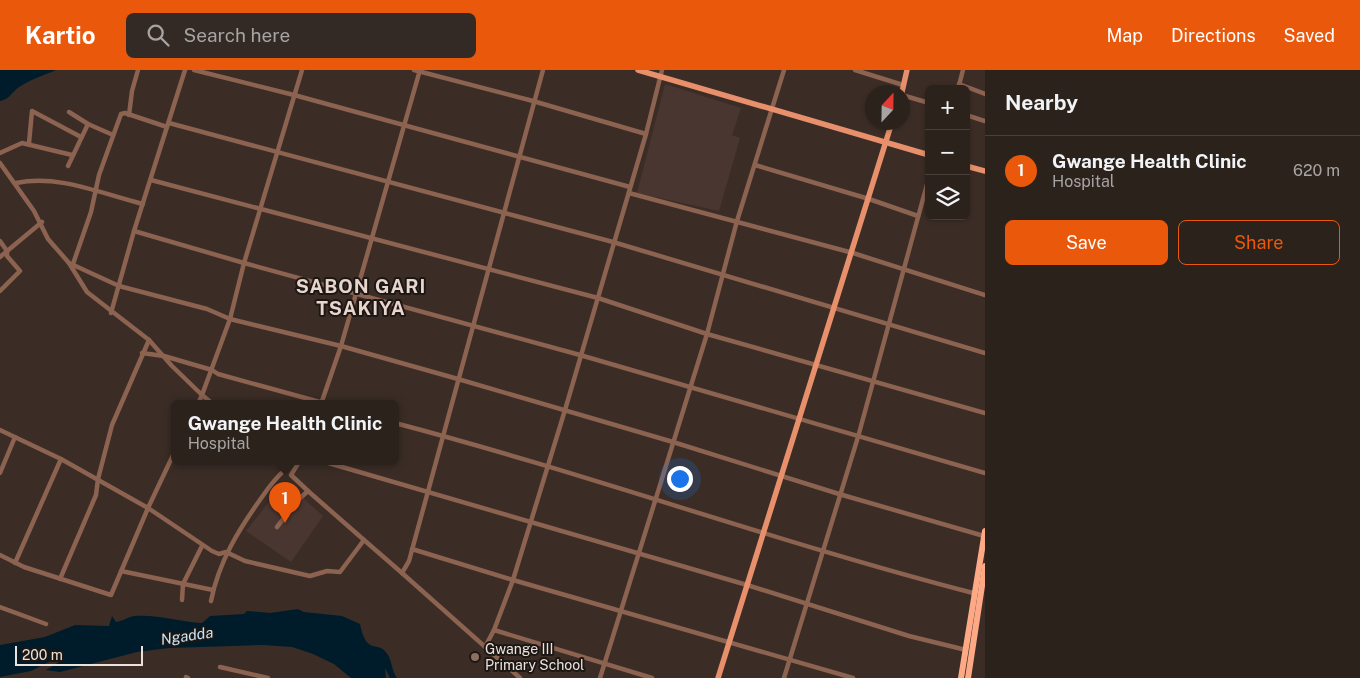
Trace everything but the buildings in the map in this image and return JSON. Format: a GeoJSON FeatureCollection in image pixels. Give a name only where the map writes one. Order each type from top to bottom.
{"type":"FeatureCollection","features":[{"type":"Feature","properties":{"kind":"highway"},"geometry":{"type":"LineString","coordinates":[[961,678],[984,533]]}},
{"type":"Feature","properties":{"kind":"highway"},"geometry":{"type":"LineString","coordinates":[[968,678],[985,566]]}},
{"type":"Feature","properties":{"kind":"main road"},"geometry":{"type":"LineString","coordinates":[[638,70],[661,73],[772,109],[925,154]]}},
{"type":"Feature","properties":{"kind":"main road"},"geometry":{"type":"LineString","coordinates":[[903,85],[907,70]]}},
{"type":"Feature","properties":{"kind":"main road"},"geometry":{"type":"LineString","coordinates":[[718,678],[800,420],[816,363],[853,253],[890,130]]}},
{"type":"Feature","properties":{"kind":"main road"},"geometry":{"type":"LineString","coordinates":[[970,167],[985,171]]}},
{"type":"Feature","properties":{"kind":"street"},"geometry":{"type":"LineString","coordinates":[[129,115],[132,90],[138,70]]}},
{"type":"Feature","properties":{"kind":"street"},"geometry":{"type":"LineString","coordinates":[[111,313],[134,231],[184,70]]}},
{"type":"Feature","properties":{"kind":"street"},"geometry":{"type":"LineString","coordinates":[[194,70],[294,94],[405,126],[630,186]]}},
{"type":"Feature","properties":{"kind":"street"},"geometry":{"type":"LineString","coordinates":[[200,400],[230,319],[260,207],[302,70]]}},
{"type":"Feature","properties":{"kind":"street"},"geometry":{"type":"LineString","coordinates":[[414,70],[533,101],[646,134]]}},
{"type":"Feature","properties":{"kind":"street"},"geometry":{"type":"LineString","coordinates":[[402,573],[409,561],[490,269],[518,155],[543,70]]}},
{"type":"Feature","properties":{"kind":"street"},"geometry":{"type":"LineString","coordinates":[[600,678],[707,334],[737,222],[784,70]]}},
{"type":"Feature","properties":{"kind":"street"},"geometry":{"type":"LineString","coordinates":[[855,70],[900,85]]}},
{"type":"Feature","properties":{"kind":"street"},"geometry":{"type":"LineString","coordinates":[[958,85],[964,70]]}},
{"type":"Feature","properties":{"kind":"street"},"geometry":{"type":"LineString","coordinates":[[324,400],[357,293],[420,71]]}},
{"type":"Feature","properties":{"kind":"street"},"geometry":{"type":"LineString","coordinates":[[485,647],[494,630],[513,580],[548,466],[646,134],[661,73]]}},
{"type":"Feature","properties":{"kind":"street"},"geometry":{"type":"LineString","coordinates":[[970,90],[985,94]]}},
{"type":"Feature","properties":{"kind":"street"},"geometry":{"type":"LineString","coordinates":[[910,97],[925,102]]}},
{"type":"Feature","properties":{"kind":"street"},"geometry":{"type":"LineString","coordinates":[[28,143],[32,111],[81,137]]}},
{"type":"Feature","properties":{"kind":"street"},"geometry":{"type":"LineString","coordinates":[[69,112],[88,124],[113,135]]}},
{"type":"Feature","properties":{"kind":"street"},"geometry":{"type":"LineString","coordinates":[[71,264],[89,218],[95,191],[113,135],[122,114],[278,150],[389,182],[503,211],[985,353]]}},
{"type":"Feature","properties":{"kind":"street"},"geometry":{"type":"LineString","coordinates":[[970,116],[985,121]]}},
{"type":"Feature","properties":{"kind":"street"},"geometry":{"type":"LineString","coordinates":[[68,166],[88,124]]}},
{"type":"Feature","properties":{"kind":"street"},"geometry":{"type":"LineString","coordinates":[[0,152],[22,143],[28,143],[72,155]]}},
{"type":"Feature","properties":{"kind":"street"},"geometry":{"type":"LineString","coordinates":[[0,163],[42,222],[48,239],[71,264],[87,292],[111,313],[149,340],[172,366],[208,400]]}},
{"type":"Feature","properties":{"kind":"street"},"geometry":{"type":"LineString","coordinates":[[755,164],[918,216]]}},
{"type":"Feature","properties":{"kind":"street"},"geometry":{"type":"LineString","coordinates":[[151,180],[260,207],[372,239],[598,298],[707,334],[816,363],[985,413]]}},
{"type":"Feature","properties":{"kind":"street"},"geometry":{"type":"LineString","coordinates":[[16,183],[52,182],[143,204]]}},
{"type":"Feature","properties":{"kind":"street"},"geometry":{"type":"LineString","coordinates":[[784,678],[858,437],[925,191]]}},
{"type":"Feature","properties":{"kind":"street"},"geometry":{"type":"LineString","coordinates":[[629,193],[853,253],[985,296]]}},
{"type":"Feature","properties":{"kind":"street"},"geometry":{"type":"LineString","coordinates":[[0,257],[42,222]]}},
{"type":"Feature","properties":{"kind":"street"},"geometry":{"type":"LineString","coordinates":[[134,231],[580,355],[985,474]]}},
{"type":"Feature","properties":{"kind":"street"},"geometry":{"type":"LineString","coordinates":[[0,241],[7,251],[6,256],[20,271],[0,291]]}},
{"type":"Feature","properties":{"kind":"street"},"geometry":{"type":"LineString","coordinates":[[71,264],[119,286],[208,309],[230,319],[341,346],[458,379],[673,442],[839,494],[984,533]]}},
{"type":"Feature","properties":{"kind":"street"},"geometry":{"type":"LineString","coordinates":[[60,580],[96,495],[98,479],[112,425],[149,340]]}},
{"type":"Feature","properties":{"kind":"street"},"geometry":{"type":"LineString","coordinates":[[142,353],[164,356],[212,370],[218,374],[309,400]]}},
{"type":"Feature","properties":{"kind":"street"},"geometry":{"type":"LineString","coordinates":[[399,423],[548,466],[655,501],[900,574],[974,593]]}},
{"type":"Feature","properties":{"kind":"street"},"geometry":{"type":"LineString","coordinates":[[0,430],[98,479],[148,508],[202,546],[219,554],[226,552],[245,560],[314,576],[327,571],[340,572],[364,540]]}},
{"type":"Feature","properties":{"kind":"street"},"geometry":{"type":"LineString","coordinates":[[0,473],[15,437]]}},
{"type":"Feature","properties":{"kind":"street"},"geometry":{"type":"LineString","coordinates":[[15,563],[61,459]]}},
{"type":"Feature","properties":{"kind":"street"},"geometry":{"type":"LineString","coordinates":[[0,555],[15,563],[60,580],[111,595],[171,459]]}},
{"type":"Feature","properties":{"kind":"street"},"geometry":{"type":"LineString","coordinates":[[279,465],[520,678]]}},
{"type":"Feature","properties":{"kind":"street"},"geometry":{"type":"LineString","coordinates":[[290,474],[297,465]]}},
{"type":"Feature","properties":{"kind":"street"},"geometry":{"type":"LineString","coordinates":[[335,465],[747,585],[909,636],[966,650]]}},
{"type":"Feature","properties":{"kind":"street"},"geometry":{"type":"LineString","coordinates":[[211,601],[226,552],[240,526],[285,470]]}},
{"type":"Feature","properties":{"kind":"street"},"geometry":{"type":"LineString","coordinates":[[277,527],[298,500],[308,491]]}},
{"type":"Feature","properties":{"kind":"street"},"geometry":{"type":"LineString","coordinates":[[182,600],[183,584],[202,546]]}},
{"type":"Feature","properties":{"kind":"street"},"geometry":{"type":"LineString","coordinates":[[412,549],[853,678]]}},
{"type":"Feature","properties":{"kind":"street"},"geometry":{"type":"LineString","coordinates":[[121,571],[213,590]]}},
{"type":"Feature","properties":{"kind":"street"},"geometry":{"type":"LineString","coordinates":[[0,607],[46,624]]}},
{"type":"Feature","properties":{"kind":"street"},"geometry":{"type":"LineString","coordinates":[[494,630],[652,678]]}},
{"type":"Feature","properties":{"kind":"street"},"geometry":{"type":"LineString","coordinates":[[220,667],[268,678]]}},
{"type":"Feature","properties":{"kind":"shaded area"},"geometry":{"type":"Polygon","coordinates":[[[665,84],[741,108],[732,135],[740,138],[719,211],[637,193],[665,84]]]}},
{"type":"Feature","properties":{"kind":"shaded area"},"geometry":{"type":"Polygon","coordinates":[[[285,482],[323,516],[291,562],[246,531],[285,482]]]}},
{"type":"Feature","properties":{"kind":"water"},"geometry":{"type":"Polygon","coordinates":[[[0,70],[56,70],[23,84],[8,97],[0,101],[0,70]]]}},
{"type":"Feature","properties":{"kind":"water","name":"Ngadda"},"geometry":{"type":"Polygon","coordinates":[[[298,609],[304,612],[342,616],[360,624],[366,641],[384,650],[388,655],[397,678],[390,678],[385,668],[386,678],[351,678],[334,664],[313,654],[292,647],[263,645],[169,648],[137,652],[60,672],[46,670],[59,662],[49,662],[31,671],[0,677],[0,645],[45,637],[75,625],[109,626],[112,616],[116,622],[143,616],[202,623],[210,616],[244,614],[247,611],[270,613],[298,609]]]}},
{"type":"Feature","properties":{"kind":"place","name":"Gwange Health Clinic"},"geometry":{"type":"Point","coordinates":[285,523]}},
{"type":"Feature","properties":{"kind":"place","name":"Gwange III Primary School"},"geometry":{"type":"Point","coordinates":[475,657]}},
{"type":"Feature","properties":{"kind":"district","name":"SABON GARI TSAKIYA"},"geometry":{"type":"Point","coordinates":[361,297]}}]}
